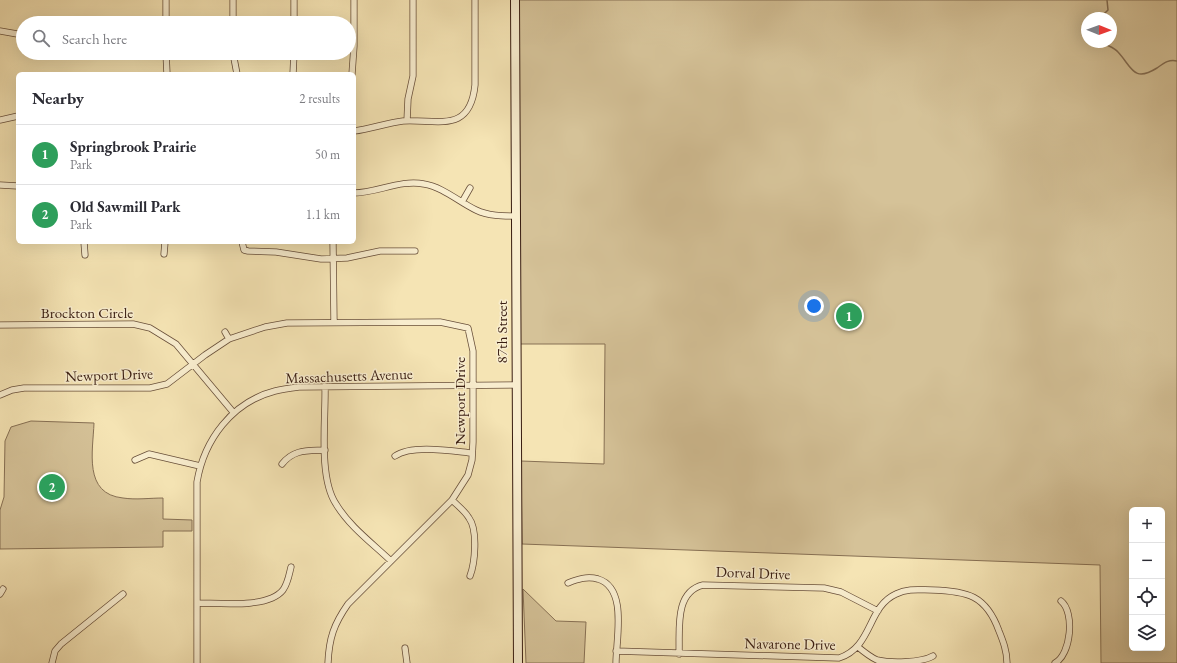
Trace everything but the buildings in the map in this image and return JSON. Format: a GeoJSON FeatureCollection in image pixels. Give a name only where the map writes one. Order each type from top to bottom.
{"type":"FeatureCollection","features":[{"type":"Feature","properties":{"kind":"street"},"geometry":{"type":"LineString","coordinates":[[166,0],[166,16]]}},
{"type":"Feature","properties":{"kind":"street"},"geometry":{"type":"LineString","coordinates":[[233,0],[233,16]]}},
{"type":"Feature","properties":{"kind":"street"},"geometry":{"type":"LineString","coordinates":[[294,0],[294,16]]}},
{"type":"Feature","properties":{"kind":"street"},"geometry":{"type":"LineString","coordinates":[[354,0],[354,16]]}},
{"type":"Feature","properties":{"kind":"street"},"geometry":{"type":"LineString","coordinates":[[407,121],[408,99],[413,76],[413,0]]}},
{"type":"Feature","properties":{"kind":"street"},"geometry":{"type":"LineString","coordinates":[[356,131],[388,123],[407,121],[447,122],[461,117],[469,109],[473,98],[475,85],[475,0]]}},
{"type":"Feature","properties":{"kind":"street","name":"87th Street"},"geometry":{"type":"LineString","coordinates":[[515,0],[518,663]]}},
{"type":"Feature","properties":{"kind":"street"},"geometry":{"type":"LineString","coordinates":[[0,31],[16,34]]}},
{"type":"Feature","properties":{"kind":"street"},"geometry":{"type":"LineString","coordinates":[[166,60],[167,72]]}},
{"type":"Feature","properties":{"kind":"street"},"geometry":{"type":"LineString","coordinates":[[235,60],[237,72]]}},
{"type":"Feature","properties":{"kind":"street"},"geometry":{"type":"LineString","coordinates":[[293,72],[294,60]]}},
{"type":"Feature","properties":{"kind":"street"},"geometry":{"type":"LineString","coordinates":[[352,72],[353,60]]}},
{"type":"Feature","properties":{"kind":"street"},"geometry":{"type":"LineString","coordinates":[[0,120],[16,116]]}},
{"type":"Feature","properties":{"kind":"street"},"geometry":{"type":"LineString","coordinates":[[356,193],[372,191],[399,184],[423,183],[446,192],[477,211],[492,215],[516,216]]}},
{"type":"Feature","properties":{"kind":"street"},"geometry":{"type":"LineString","coordinates":[[0,185],[16,186]]}},
{"type":"Feature","properties":{"kind":"street"},"geometry":{"type":"LineString","coordinates":[[462,202],[470,188]]}},
{"type":"Feature","properties":{"kind":"street"},"geometry":{"type":"LineString","coordinates":[[84,244],[85,254]]}},
{"type":"Feature","properties":{"kind":"street"},"geometry":{"type":"LineString","coordinates":[[164,254],[165,244]]}},
{"type":"Feature","properties":{"kind":"street"},"geometry":{"type":"LineString","coordinates":[[242,244],[244,250],[248,251],[276,252],[312,258],[347,258],[380,251],[415,251]]}},
{"type":"Feature","properties":{"kind":"street"},"geometry":{"type":"LineString","coordinates":[[333,244],[334,322]]}},
{"type":"Feature","properties":{"kind":"street","name":"Newport Drive"},"geometry":{"type":"LineString","coordinates":[[0,395],[12,390],[24,388],[150,388],[167,384],[205,354],[229,340],[265,327],[287,323],[440,322],[468,328],[473,350],[472,453],[468,475],[452,500],[348,604],[337,619],[330,641],[328,663]]}},
{"type":"Feature","properties":{"kind":"street","name":"Brockton Circle"},"geometry":{"type":"LineString","coordinates":[[0,326],[133,324],[150,328],[164,335],[176,344],[233,412]]}},
{"type":"Feature","properties":{"kind":"street"},"geometry":{"type":"LineString","coordinates":[[225,332],[229,340]]}},
{"type":"Feature","properties":{"kind":"street","name":"Massachusetts Avenue"},"geometry":{"type":"LineString","coordinates":[[197,663],[195,495],[200,466],[212,438],[233,412],[253,400],[274,391],[299,387],[517,385]]}},
{"type":"Feature","properties":{"kind":"street"},"geometry":{"type":"LineString","coordinates":[[325,386],[325,469],[328,488],[335,503],[346,517],[391,561]]}},
{"type":"Feature","properties":{"kind":"street"},"geometry":{"type":"LineString","coordinates":[[282,464],[287,458],[296,452],[325,450]]}},
{"type":"Feature","properties":{"kind":"street"},"geometry":{"type":"LineString","coordinates":[[395,456],[403,452],[418,450],[472,453]]}},
{"type":"Feature","properties":{"kind":"street"},"geometry":{"type":"LineString","coordinates":[[135,460],[149,454],[200,466]]}},
{"type":"Feature","properties":{"kind":"street"},"geometry":{"type":"LineString","coordinates":[[452,500],[467,514],[473,526],[474,559],[470,576]]}},
{"type":"Feature","properties":{"kind":"street"},"geometry":{"type":"LineString","coordinates":[[196,603],[258,602],[272,598],[282,591],[287,581],[291,566]]}},
{"type":"Feature","properties":{"kind":"street"},"geometry":{"type":"LineString","coordinates":[[568,583],[582,578],[594,578],[604,582],[614,591],[618,606],[616,663]]}},
{"type":"Feature","properties":{"kind":"street","name":"Dorval Drive"},"geometry":{"type":"LineString","coordinates":[[679,654],[683,599],[691,589],[703,584],[824,588],[841,592],[878,611]]}},
{"type":"Feature","properties":{"kind":"street","name":"Navarone Drive"},"geometry":{"type":"LineString","coordinates":[[616,651],[833,659],[849,654],[858,647],[878,611],[893,596],[909,590],[951,591],[969,595],[983,603],[993,617],[1005,646],[1007,663]]}},
{"type":"Feature","properties":{"kind":"street"},"geometry":{"type":"LineString","coordinates":[[52,663],[56,651],[65,640],[123,594]]}},
{"type":"Feature","properties":{"kind":"street"},"geometry":{"type":"LineString","coordinates":[[1055,663],[1064,655],[1068,640],[1068,610],[1061,601]]}},
{"type":"Feature","properties":{"kind":"street"},"geometry":{"type":"LineString","coordinates":[[858,647],[873,658],[881,661],[919,662],[933,656]]}},
{"type":"Feature","properties":{"kind":"street"},"geometry":{"type":"LineString","coordinates":[[405,648],[407,663]]}},
{"type":"Feature","properties":{"kind":"shaded area"},"geometry":{"type":"Polygon","coordinates":[[[518,0],[1177,0],[1177,663],[1101,663],[1100,565],[522,544],[521,461],[604,464],[605,344],[520,344],[518,0]]]}},
{"type":"Feature","properties":{"kind":"shaded area"},"geometry":{"type":"Polygon","coordinates":[[[31,421],[94,423],[92,446],[93,470],[101,489],[110,495],[123,498],[163,498],[163,519],[192,520],[192,531],[163,531],[163,547],[0,549],[0,510],[4,497],[5,441],[11,427],[31,421]]]}},
{"type":"Feature","properties":{"kind":"shaded area"},"geometry":{"type":"Polygon","coordinates":[[[523,589],[556,621],[586,622],[584,663],[526,663],[523,589]]]}},
{"type":"Feature","properties":{"kind":"waterway"},"geometry":{"type":"LineString","coordinates":[[1106,12],[1108,10],[1107,0]]}},
{"type":"Feature","properties":{"kind":"waterway"},"geometry":{"type":"LineString","coordinates":[[1112,48],[1116,50],[1130,68],[1138,73],[1143,74],[1169,61],[1177,61]]}},
{"type":"Feature","properties":{"kind":"place","name":"Springbrook Prairie"},"geometry":{"type":"Point","coordinates":[849,316]}},
{"type":"Feature","properties":{"kind":"place","name":"Old Sawmill Park"},"geometry":{"type":"Point","coordinates":[52,487]}}]}
